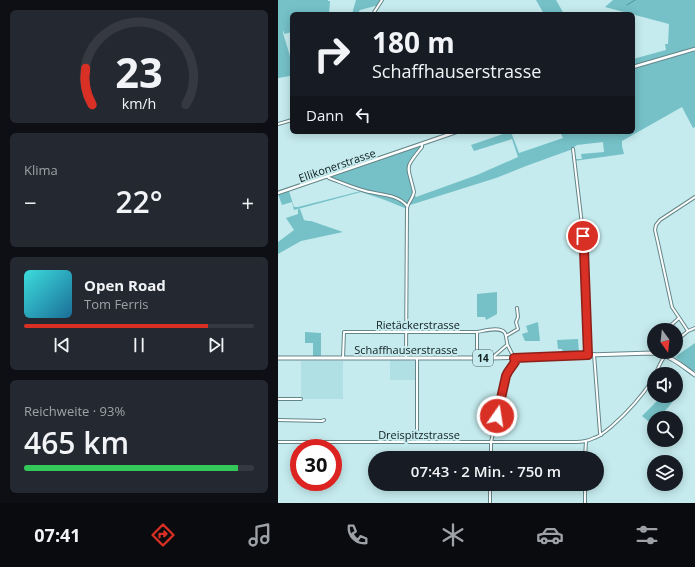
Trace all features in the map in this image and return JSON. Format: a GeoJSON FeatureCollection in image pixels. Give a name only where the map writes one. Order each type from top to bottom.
{"type":"FeatureCollection","features":[{"type":"Feature","properties":{"kind":"main road","name":"Schaffhauserstrasse"},"geometry":{"type":"LineString","coordinates":[[278,358],[514,358],[647,352]]}},
{"type":"Feature","properties":{"kind":"main road","name":"Schaffhauserstrasse"},"geometry":{"type":"LineString","coordinates":[[674,359],[695,375]]}},
{"type":"Feature","properties":{"kind":"street"},"geometry":{"type":"LineString","coordinates":[[374,12],[382,0]]}},
{"type":"Feature","properties":{"kind":"street"},"geometry":{"type":"LineString","coordinates":[[635,66],[695,48]]}},
{"type":"Feature","properties":{"kind":"street"},"geometry":{"type":"LineString","coordinates":[[278,124],[290,121]]}},
{"type":"Feature","properties":{"kind":"street","name":"Ellikonerstrasse"},"geometry":{"type":"LineString","coordinates":[[278,193],[450,134]]}},
{"type":"Feature","properties":{"kind":"street"},"geometry":{"type":"LineString","coordinates":[[406,358],[407,206],[414,195],[408,167],[409,163],[422,147],[422,144]]}},
{"type":"Feature","properties":{"kind":"street"},"geometry":{"type":"LineString","coordinates":[[573,149],[584,250],[588,355]]}},
{"type":"Feature","properties":{"kind":"street"},"geometry":{"type":"LineString","coordinates":[[327,176],[363,190],[389,196],[405,203],[407,206]]}},
{"type":"Feature","properties":{"kind":"street"},"geometry":{"type":"LineString","coordinates":[[688,331],[672,307],[655,230],[656,225],[660,220],[695,197]]}},
{"type":"Feature","properties":{"kind":"street"},"geometry":{"type":"LineString","coordinates":[[491,451],[491,442],[506,376],[515,362],[513,354],[507,345],[506,336],[518,329],[516,322],[518,317],[517,308]]}},
{"type":"Feature","properties":{"kind":"street"},"geometry":{"type":"LineString","coordinates":[[673,323],[679,318]]}},
{"type":"Feature","properties":{"kind":"street"},"geometry":{"type":"LineString","coordinates":[[683,335],[695,328]]}},
{"type":"Feature","properties":{"kind":"street","name":"Rietäckerstrasse"},"geometry":{"type":"LineString","coordinates":[[343,358],[344,332],[477,332],[498,329],[506,336]]}},
{"type":"Feature","properties":{"kind":"street"},"geometry":{"type":"LineString","coordinates":[[477,332],[477,358]]}},
{"type":"Feature","properties":{"kind":"street"},"geometry":{"type":"LineString","coordinates":[[491,358],[507,345]]}},
{"type":"Feature","properties":{"kind":"street"},"geometry":{"type":"LineString","coordinates":[[594,354],[601,435]]}},
{"type":"Feature","properties":{"kind":"street"},"geometry":{"type":"LineString","coordinates":[[417,358],[417,442]]}},
{"type":"Feature","properties":{"kind":"street","name":"Dreispitzstrasse"},"geometry":{"type":"LineString","coordinates":[[278,442],[586,441],[601,435],[624,415],[647,388]]}},
{"type":"Feature","properties":{"kind":"street"},"geometry":{"type":"LineString","coordinates":[[278,399],[301,399]]}},
{"type":"Feature","properties":{"kind":"street"},"geometry":{"type":"LineString","coordinates":[[278,420],[324,420]]}},
{"type":"Feature","properties":{"kind":"street"},"geometry":{"type":"LineString","coordinates":[[586,441],[586,451]]}},
{"type":"Feature","properties":{"kind":"street"},"geometry":{"type":"LineString","coordinates":[[490,491],[490,503]]}},
{"type":"Feature","properties":{"kind":"street"},"geometry":{"type":"LineString","coordinates":[[585,491],[585,503]]}},
{"type":"Feature","properties":{"kind":"shaded area"},"geometry":{"type":"Polygon","coordinates":[[[278,0],[330,1],[329,12],[290,12],[290,32],[284,34],[284,30],[283,33],[290,56],[290,76],[278,78],[278,0]]]}},
{"type":"Feature","properties":{"kind":"shaded area"},"geometry":{"type":"Polygon","coordinates":[[[356,0],[382,0],[378,6],[360,10],[358,12],[353,12],[356,0]]]}},
{"type":"Feature","properties":{"kind":"shaded area"},"geometry":{"type":"Polygon","coordinates":[[[536,0],[556,0],[563,12],[543,12],[536,0]]]}},
{"type":"Feature","properties":{"kind":"shaded area"},"geometry":{"type":"Polygon","coordinates":[[[613,0],[695,0],[695,127],[693,128],[682,107],[635,134],[635,58],[666,50],[665,44],[668,44],[669,24],[635,15],[635,12],[624,12],[605,7],[613,0]]]}},
{"type":"Feature","properties":{"kind":"shaded area"},"geometry":{"type":"Polygon","coordinates":[[[503,134],[512,134],[519,153],[563,138],[561,134],[622,134],[622,136],[622,134],[634,134],[622,141],[624,154],[574,161],[574,159],[582,159],[581,154],[604,152],[603,142],[577,145],[573,149],[496,178],[407,206],[407,209],[361,192],[363,191],[327,176],[422,144],[409,163],[408,167],[414,195],[416,197],[477,175],[518,157],[512,139],[474,151],[471,145],[503,134]]]}},
{"type":"Feature","properties":{"kind":"shaded area"},"geometry":{"type":"Polygon","coordinates":[[[289,191],[294,207],[361,192],[294,210],[292,202],[282,205],[278,194],[289,191]]]}},
{"type":"Feature","properties":{"kind":"shaded area"},"geometry":{"type":"Polygon","coordinates":[[[298,209],[300,209],[304,220],[343,232],[301,241],[278,254],[278,242],[294,230],[286,218],[298,214],[298,209]]]}},
{"type":"Feature","properties":{"kind":"shaded area"},"geometry":{"type":"Polygon","coordinates":[[[497,292],[497,314],[486,320],[485,317],[477,317],[477,294],[497,292]]]}},
{"type":"Feature","properties":{"kind":"shaded area"},"geometry":{"type":"Polygon","coordinates":[[[538,322],[540,341],[525,341],[522,334],[528,332],[526,326],[538,322]]]}},
{"type":"Feature","properties":{"kind":"shaded area"},"geometry":{"type":"Polygon","coordinates":[[[305,332],[321,333],[321,356],[313,356],[313,343],[305,343],[305,332]]]}},
{"type":"Feature","properties":{"kind":"shaded area"},"geometry":{"type":"Polygon","coordinates":[[[578,339],[579,354],[563,355],[562,349],[558,349],[557,340],[578,339]]]}},
{"type":"Feature","properties":{"kind":"shaded area"},"geometry":{"type":"Polygon","coordinates":[[[695,343],[695,371],[678,359],[683,359],[683,351],[695,343]]]}},
{"type":"Feature","properties":{"kind":"shaded area"},"geometry":{"type":"Polygon","coordinates":[[[390,360],[417,361],[417,380],[390,380],[390,360]]]}},
{"type":"Feature","properties":{"kind":"shaded area"},"geometry":{"type":"Polygon","coordinates":[[[301,361],[343,361],[343,399],[301,399],[301,361]]]}},
{"type":"Feature","properties":{"kind":"shaded area"},"geometry":{"type":"Polygon","coordinates":[[[655,403],[672,403],[665,411],[647,411],[655,403]]]}},
{"type":"Feature","properties":{"kind":"shaded area"},"geometry":{"type":"Polygon","coordinates":[[[647,411],[647,420],[642,416],[647,411]]]}},
{"type":"Feature","properties":{"kind":"waterway"},"geometry":{"type":"LineString","coordinates":[[627,5],[635,0]]}},
{"type":"Feature","properties":{"kind":"route"},"geometry":{"type":"LineString","coordinates":[[497,416],[506,376],[515,362],[514,358],[588,355],[583,236]]}}]}
